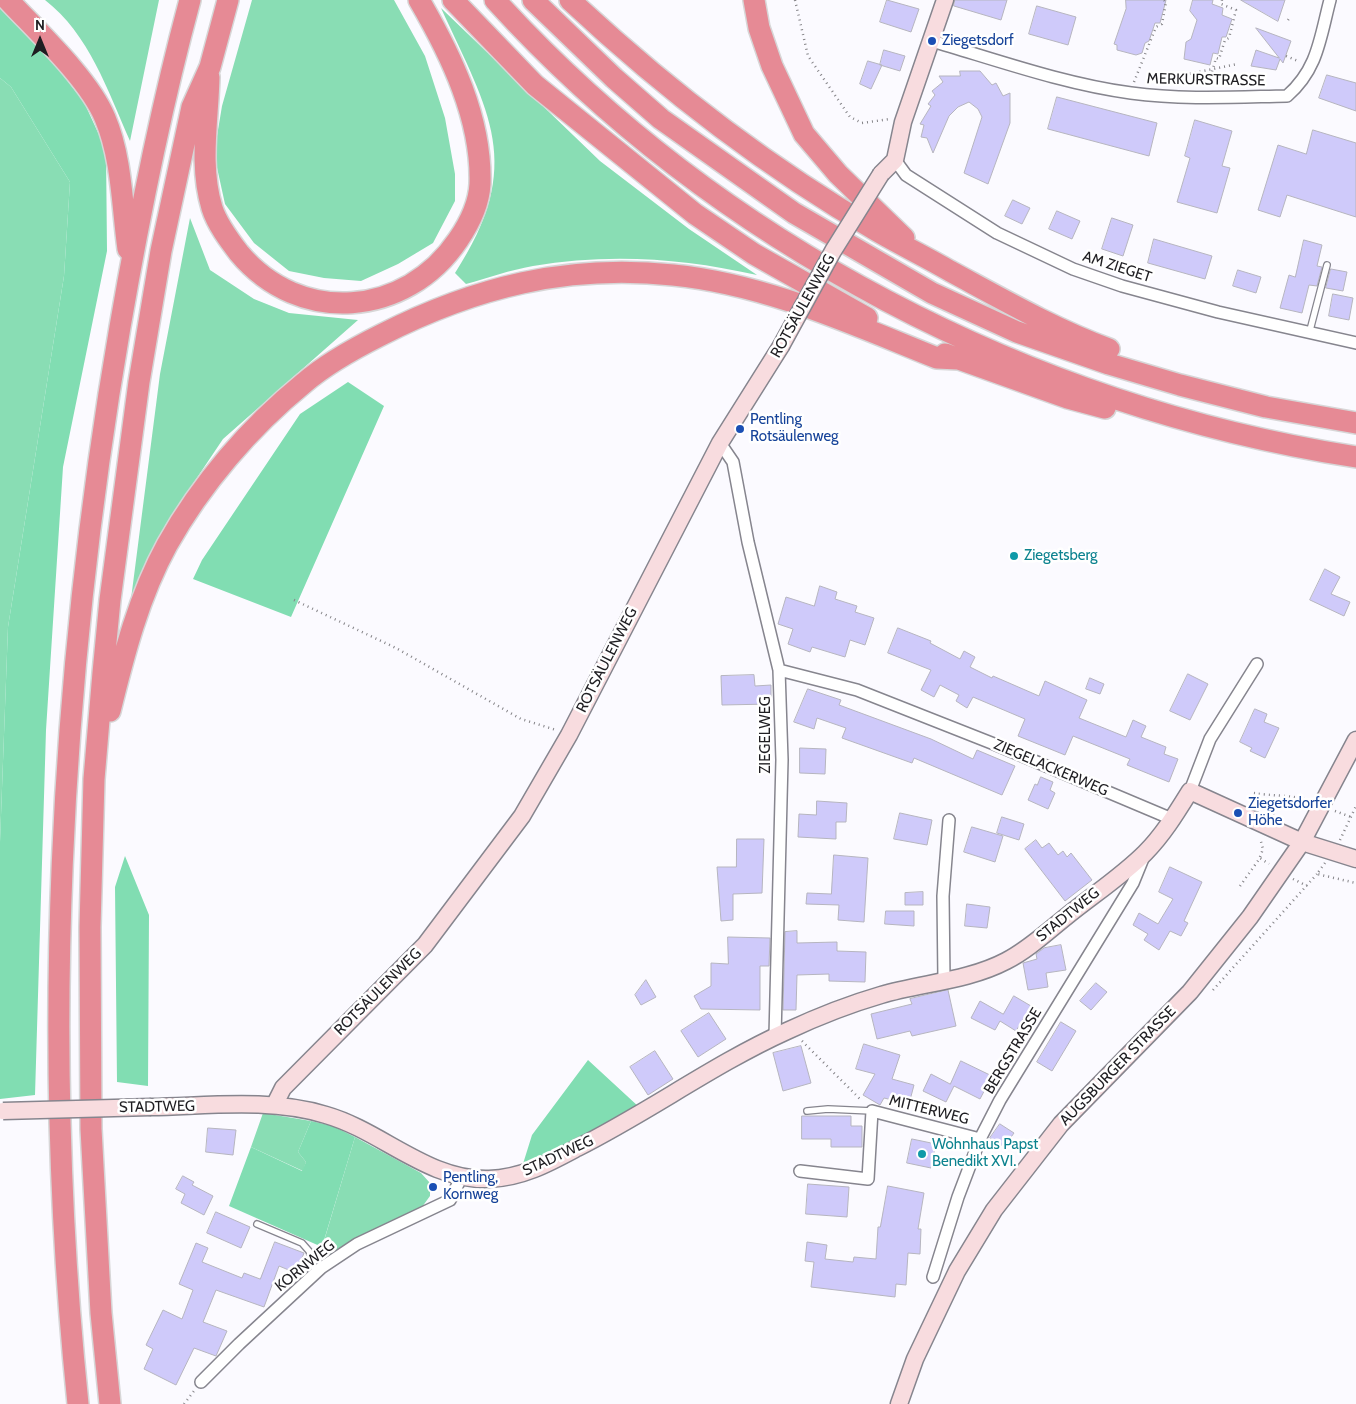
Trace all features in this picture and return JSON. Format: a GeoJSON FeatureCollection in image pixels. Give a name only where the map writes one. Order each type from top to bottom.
{"type":"FeatureCollection","features":[{"type":"Feature","properties":{"kind":"highway"},"geometry":{"type":"LineString","coordinates":[[8,0],[85,86],[105,117],[117,159],[130,266]]}},
{"type":"Feature","properties":{"kind":"highway"},"geometry":{"type":"LineString","coordinates":[[78,1404],[69,1314],[61,1123],[60,992],[63,818],[76,648],[92,501],[130,266],[173,62],[190,0]]}},
{"type":"Feature","properties":{"kind":"highway"},"geometry":{"type":"LineString","coordinates":[[110,1404],[101,1313],[91,1129],[90,927],[94,779],[110,600],[139,382],[161,251],[192,107],[210,67],[228,0]]}},
{"type":"Feature","properties":{"kind":"highway"},"geometry":{"type":"LineString","coordinates":[[210,67],[204,159],[206,182],[212,210],[228,239],[247,262],[267,281],[301,298],[332,304],[363,302],[394,294],[422,278],[444,260],[473,214],[480,186],[478,145],[469,107],[432,24],[419,0]]}},
{"type":"Feature","properties":{"kind":"highway"},"geometry":{"type":"LineString","coordinates":[[453,0],[535,85],[695,214],[754,254],[882,327],[958,359],[1068,398],[1114,411],[1141,406]]}},
{"type":"Feature","properties":{"kind":"highway"},"geometry":{"type":"LineString","coordinates":[[495,0],[590,96],[700,184],[834,273],[980,345],[1067,381],[1141,406],[1242,434],[1356,457]]}},
{"type":"Feature","properties":{"kind":"highway"},"geometry":{"type":"LineString","coordinates":[[533,0],[614,78],[661,119],[794,213],[932,294],[1017,332],[1180,386],[1266,407],[1356,423]]}},
{"type":"Feature","properties":{"kind":"highway"},"geometry":{"type":"LineString","coordinates":[[570,0],[687,102],[806,187],[877,231],[1023,310],[1077,336],[1142,360],[1180,386]]}},
{"type":"Feature","properties":{"kind":"highway"},"geometry":{"type":"LineString","coordinates":[[754,0],[759,28],[772,66],[804,134],[838,174],[922,255]]}},
{"type":"Feature","properties":{"kind":"highway"},"geometry":{"type":"LineString","coordinates":[[94,779],[119,672],[134,624],[167,545],[205,486],[264,420],[305,381],[362,345],[415,318],[475,294],[536,280],[597,273],[675,275],[726,284],[787,300],[937,358],[958,359]]}},
{"type":"Feature","properties":{"kind":"street"},"geometry":{"type":"LineString","coordinates":[[895,160],[903,122],[945,0]]}},
{"type":"Feature","properties":{"kind":"street","name":"MERKURSTRASSE"},"geometry":{"type":"LineString","coordinates":[[932,41],[1063,78],[1130,93],[1169,97],[1288,96],[1301,84],[1312,67],[1330,0]]}},
{"type":"Feature","properties":{"kind":"street","name":"ROTSÄULENWEG"},"geometry":{"type":"LineString","coordinates":[[275,1104],[283,1088],[425,945],[522,816],[569,735],[720,443],[781,346],[833,251],[880,174],[895,160]]}},
{"type":"Feature","properties":{"kind":"street","name":"AM ZIEGET"},"geometry":{"type":"LineString","coordinates":[[895,160],[906,176],[997,233],[1073,269],[1131,289],[1309,334],[1356,343]]}},
{"type":"Feature","properties":{"kind":"street","name":"ZIEGELWEG"},"geometry":{"type":"LineString","coordinates":[[720,443],[733,462],[748,542],[780,670],[782,760],[775,1036]]}},
{"type":"Feature","properties":{"kind":"street"},"geometry":{"type":"LineString","coordinates":[[1172,819],[1190,791],[1210,739],[1257,664]]}},
{"type":"Feature","properties":{"kind":"street","name":"ZIEGELACKERWEG"},"geometry":{"type":"LineString","coordinates":[[780,670],[857,690],[994,744],[1172,819]]}},
{"type":"Feature","properties":{"kind":"street","name":"AUGSBURGER STRASSE"},"geometry":{"type":"LineString","coordinates":[[899,1404],[915,1359],[957,1271],[994,1210],[1061,1124],[1190,992],[1250,917],[1302,842],[1323,806],[1356,740]]}},
{"type":"Feature","properties":{"kind":"street"},"geometry":{"type":"LineString","coordinates":[[1190,791],[1302,842],[1356,860]]}},
{"type":"Feature","properties":{"kind":"street","name":"STADTWEG"},"geometry":{"type":"LineString","coordinates":[[1,1111],[275,1104],[329,1115],[363,1130],[423,1163],[462,1176],[486,1179],[514,1177],[541,1167],[614,1130],[709,1072],[790,1029],[881,995],[944,980],[1006,961],[1036,940],[1146,853],[1172,819]]}},
{"type":"Feature","properties":{"kind":"street"},"geometry":{"type":"LineString","coordinates":[[944,980],[943,896],[949,820]]}},
{"type":"Feature","properties":{"kind":"street","name":"BERGSTRASSE"},"geometry":{"type":"LineString","coordinates":[[933,1277],[958,1197],[980,1139],[1000,1100],[1133,883],[1146,853]]}},
{"type":"Feature","properties":{"kind":"street","name":"MITTERWEG"},"geometry":{"type":"LineString","coordinates":[[800,1171],[868,1180],[872,1111],[980,1139]]}},
{"type":"Feature","properties":{"kind":"street","name":"KORNWEG"},"geometry":{"type":"LineString","coordinates":[[201,1382],[316,1273],[357,1244],[450,1200],[462,1176]]}},
{"type":"Feature","properties":{"kind":"lane"},"geometry":{"type":"LineString","coordinates":[[1309,334],[1327,265]]}},
{"type":"Feature","properties":{"kind":"lane","name":"MITTERWEG"},"geometry":{"type":"LineString","coordinates":[[807,1111],[847,1109],[872,1111]]}},
{"type":"Feature","properties":{"kind":"lane"},"geometry":{"type":"LineString","coordinates":[[257,1224],[302,1244],[309,1251],[316,1273]]}},
{"type":"Feature","properties":{"kind":"path"},"geometry":{"type":"LineString","coordinates":[[795,0],[808,56],[850,117],[862,123],[886,119],[903,122]]}},
{"type":"Feature","properties":{"kind":"path"},"geometry":{"type":"LineString","coordinates":[[1130,93],[1148,43],[1150,45],[1156,27],[1162,24],[1166,2],[1164,0]]}},
{"type":"Feature","properties":{"kind":"path"},"geometry":{"type":"LineString","coordinates":[[1216,58],[1219,59],[1225,40],[1229,38],[1236,10],[1221,6],[1222,0]]}},
{"type":"Feature","properties":{"kind":"path"},"geometry":{"type":"LineString","coordinates":[[1288,20],[1291,16]]}},
{"type":"Feature","properties":{"kind":"path"},"geometry":{"type":"LineString","coordinates":[[1206,97],[1216,58],[1215,54]]}},
{"type":"Feature","properties":{"kind":"path"},"geometry":{"type":"LineString","coordinates":[[1165,73],[1184,75],[1237,64]]}},
{"type":"Feature","properties":{"kind":"path"},"geometry":{"type":"LineString","coordinates":[[294,600],[396,648],[521,719],[569,735]]}},
{"type":"Feature","properties":{"kind":"path"},"geometry":{"type":"LineString","coordinates":[[1254,793],[1286,798],[1296,796],[1351,817]]}},
{"type":"Feature","properties":{"kind":"path"},"geometry":{"type":"LineString","coordinates":[[1208,995],[1317,874],[1332,853],[1356,806]]}},
{"type":"Feature","properties":{"kind":"path"},"geometry":{"type":"LineString","coordinates":[[1317,874],[1356,883]]}},
{"type":"Feature","properties":{"kind":"path"},"geometry":{"type":"LineString","coordinates":[[790,1029],[872,1111]]}},
{"type":"Feature","properties":{"kind":"green space"},"geometry":{"type":"Polygon","coordinates":[[[45,0],[159,0],[130,141],[96,64],[74,29],[45,0]]]}},
{"type":"Feature","properties":{"kind":"green space"},"geometry":{"type":"Polygon","coordinates":[[[252,0],[394,0],[425,56],[445,118],[455,174],[455,201],[433,243],[398,264],[361,281],[324,278],[289,271],[254,243],[225,204],[214,154],[222,106],[252,0]]]}},
{"type":"Feature","properties":{"kind":"green space"},"geometry":{"type":"Polygon","coordinates":[[[0,7],[52,61],[84,102],[106,150],[107,251],[63,467],[46,730],[35,1095],[0,1099],[0,842],[8,627],[64,276],[70,182],[11,87],[0,78],[0,7]]]}},
{"type":"Feature","properties":{"kind":"green space"},"geometry":{"type":"Polygon","coordinates":[[[441,8],[600,161],[689,229],[757,275],[673,261],[617,259],[561,262],[533,266],[466,284],[455,273],[477,235],[490,200],[494,169],[493,139],[485,109],[473,78],[441,8]]]}},
{"type":"Feature","properties":{"kind":"green space"},"geometry":{"type":"Polygon","coordinates":[[[0,78],[11,87],[70,182],[64,276],[8,627],[0,842],[0,78]]]}},
{"type":"Feature","properties":{"kind":"green space"},"geometry":{"type":"Polygon","coordinates":[[[190,218],[210,270],[254,299],[289,313],[358,320],[223,439],[166,524],[131,599],[160,374],[190,218]]]}},
{"type":"Feature","properties":{"kind":"green space"},"geometry":{"type":"Polygon","coordinates":[[[348,382],[384,406],[291,617],[193,579],[202,560],[300,414],[348,382]]]}},
{"type":"Feature","properties":{"kind":"green space"},"geometry":{"type":"Polygon","coordinates":[[[125,856],[149,915],[148,1086],[117,1082],[115,887],[125,856]]]}},
{"type":"Feature","properties":{"kind":"green space"},"geometry":{"type":"Polygon","coordinates":[[[588,1060],[639,1107],[548,1156],[522,1167],[532,1135],[588,1060]]]}},
{"type":"Feature","properties":{"kind":"green space"},"geometry":{"type":"Polygon","coordinates":[[[263,1113],[311,1121],[298,1152],[306,1162],[303,1171],[251,1147],[263,1113]]]}},
{"type":"Feature","properties":{"kind":"green space"},"geometry":{"type":"Polygon","coordinates":[[[311,1121],[333,1126],[355,1137],[322,1247],[229,1206],[251,1147],[302,1171],[306,1162],[298,1152],[311,1121]]]}},
{"type":"Feature","properties":{"kind":"green space"},"geometry":{"type":"Polygon","coordinates":[[[355,1137],[421,1173],[430,1183],[430,1196],[422,1207],[318,1261],[355,1137]]]}},
{"type":"Feature","properties":{"kind":"building"},"geometry":{"type":"Polygon","coordinates":[[[887,0],[919,9],[911,32],[880,22],[887,0]]]}},
{"type":"Feature","properties":{"kind":"building"},"geometry":{"type":"Polygon","coordinates":[[[955,0],[1007,0],[1001,20],[954,6],[955,0]]]}},
{"type":"Feature","properties":{"kind":"building"},"geometry":{"type":"Polygon","coordinates":[[[1126,0],[1166,0],[1160,23],[1155,23],[1149,41],[1145,43],[1142,53],[1136,55],[1117,50],[1117,45],[1114,44],[1126,9],[1126,0]]]}},
{"type":"Feature","properties":{"kind":"building"},"geometry":{"type":"Polygon","coordinates":[[[1193,0],[1213,0],[1212,4],[1223,8],[1222,15],[1232,19],[1226,37],[1222,37],[1218,54],[1213,53],[1210,65],[1184,59],[1186,42],[1191,39],[1197,20],[1190,11],[1193,0]]]}},
{"type":"Feature","properties":{"kind":"building"},"geometry":{"type":"Polygon","coordinates":[[[1241,0],[1285,0],[1278,21],[1241,0]]]}},
{"type":"Feature","properties":{"kind":"building"},"geometry":{"type":"Polygon","coordinates":[[[1037,6],[1076,17],[1068,45],[1029,34],[1037,6]]]}},
{"type":"Feature","properties":{"kind":"building"},"geometry":{"type":"Polygon","coordinates":[[[1256,28],[1291,41],[1283,63],[1280,59],[1276,70],[1251,66],[1256,50],[1279,58],[1256,28]]]}},
{"type":"Feature","properties":{"kind":"building"},"geometry":{"type":"Polygon","coordinates":[[[884,50],[905,56],[900,71],[880,65],[884,50]]]}},
{"type":"Feature","properties":{"kind":"building"},"geometry":{"type":"Polygon","coordinates":[[[868,61],[882,65],[871,89],[860,84],[868,61]]]}},
{"type":"Feature","properties":{"kind":"building"},"geometry":{"type":"Polygon","coordinates":[[[960,71],[980,71],[992,85],[996,83],[1003,96],[1010,93],[1010,123],[988,184],[964,173],[982,117],[978,109],[969,102],[958,107],[949,116],[933,153],[927,138],[921,137],[924,125],[920,124],[931,106],[928,104],[935,95],[932,91],[943,82],[939,76],[960,76],[960,71]]]}},
{"type":"Feature","properties":{"kind":"building"},"geometry":{"type":"Polygon","coordinates":[[[1327,75],[1356,83],[1356,111],[1319,98],[1327,75]]]}},
{"type":"Feature","properties":{"kind":"building"},"geometry":{"type":"Polygon","coordinates":[[[1057,97],[1157,123],[1149,156],[1048,129],[1057,97]]]}},
{"type":"Feature","properties":{"kind":"building"},"geometry":{"type":"Polygon","coordinates":[[[1195,120],[1232,131],[1222,166],[1230,168],[1217,213],[1177,202],[1190,158],[1185,156],[1195,120]]]}},
{"type":"Feature","properties":{"kind":"building"},"geometry":{"type":"Polygon","coordinates":[[[1313,130],[1356,143],[1356,217],[1287,195],[1280,217],[1258,210],[1278,145],[1306,154],[1313,130]]]}},
{"type":"Feature","properties":{"kind":"building"},"geometry":{"type":"Polygon","coordinates":[[[1013,200],[1030,208],[1022,224],[1005,216],[1013,200]]]}},
{"type":"Feature","properties":{"kind":"building"},"geometry":{"type":"Polygon","coordinates":[[[1057,211],[1080,221],[1072,239],[1049,229],[1057,211]]]}},
{"type":"Feature","properties":{"kind":"building"},"geometry":{"type":"Polygon","coordinates":[[[1112,218],[1133,225],[1123,256],[1102,249],[1112,218]]]}},
{"type":"Feature","properties":{"kind":"building"},"geometry":{"type":"Polygon","coordinates":[[[1154,239],[1212,256],[1205,279],[1148,263],[1154,239]]]}},
{"type":"Feature","properties":{"kind":"building"},"geometry":{"type":"Polygon","coordinates":[[[1304,240],[1322,245],[1317,266],[1322,267],[1317,286],[1309,285],[1302,313],[1280,308],[1289,275],[1295,277],[1304,240]]]}},
{"type":"Feature","properties":{"kind":"building"},"geometry":{"type":"Polygon","coordinates":[[[1331,269],[1347,272],[1343,291],[1326,288],[1331,269]]]}},
{"type":"Feature","properties":{"kind":"building"},"geometry":{"type":"Polygon","coordinates":[[[1238,270],[1261,277],[1256,293],[1233,286],[1238,270]]]}},
{"type":"Feature","properties":{"kind":"building"},"geometry":{"type":"Polygon","coordinates":[[[1333,294],[1353,298],[1349,320],[1329,316],[1333,294]]]}},
{"type":"Feature","properties":{"kind":"building"},"geometry":{"type":"Polygon","coordinates":[[[1325,569],[1340,577],[1331,594],[1350,602],[1344,616],[1310,600],[1325,569]]]}},
{"type":"Feature","properties":{"kind":"building"},"geometry":{"type":"Polygon","coordinates":[[[820,586],[837,592],[835,599],[857,606],[855,612],[874,618],[865,645],[850,640],[845,657],[812,647],[810,652],[788,644],[793,629],[778,624],[786,597],[814,606],[820,586]]]}},
{"type":"Feature","properties":{"kind":"building"},"geometry":{"type":"Polygon","coordinates":[[[898,628],[931,641],[930,643],[960,659],[964,651],[975,657],[970,667],[992,678],[993,676],[1039,696],[1045,681],[1087,700],[1079,718],[1126,737],[1133,720],[1146,726],[1141,737],[1166,747],[1164,754],[1178,759],[1169,782],[1127,765],[1130,759],[1073,736],[1065,755],[1018,736],[1025,719],[973,697],[967,708],[956,701],[959,695],[940,685],[934,697],[921,690],[931,670],[888,653],[898,628]]]}},
{"type":"Feature","properties":{"kind":"building"},"geometry":{"type":"Polygon","coordinates":[[[1188,674],[1208,684],[1190,720],[1170,711],[1188,674]]]}},
{"type":"Feature","properties":{"kind":"building"},"geometry":{"type":"Polygon","coordinates":[[[754,675],[755,686],[771,685],[771,704],[722,705],[721,676],[754,675]]]}},
{"type":"Feature","properties":{"kind":"building"},"geometry":{"type":"Polygon","coordinates":[[[1090,678],[1104,684],[1100,694],[1086,689],[1090,678]]]}},
{"type":"Feature","properties":{"kind":"building"},"geometry":{"type":"Polygon","coordinates":[[[808,689],[841,700],[839,705],[931,739],[973,759],[977,750],[1015,766],[1002,795],[914,758],[912,763],[842,738],[846,728],[817,718],[814,729],[794,722],[808,689]]]}},
{"type":"Feature","properties":{"kind":"building"},"geometry":{"type":"Polygon","coordinates":[[[1255,709],[1267,714],[1264,722],[1279,728],[1265,758],[1250,751],[1252,748],[1240,742],[1255,709]]]}},
{"type":"Feature","properties":{"kind":"building"},"geometry":{"type":"Polygon","coordinates":[[[800,748],[826,749],[825,774],[800,773],[800,748]]]}},
{"type":"Feature","properties":{"kind":"building"},"geometry":{"type":"Polygon","coordinates":[[[1041,777],[1053,782],[1050,790],[1055,793],[1048,809],[1028,800],[1035,784],[1037,785],[1041,777]]]}},
{"type":"Feature","properties":{"kind":"building"},"geometry":{"type":"Polygon","coordinates":[[[817,801],[847,803],[846,822],[836,822],[836,839],[798,837],[799,814],[816,815],[817,801]]]}},
{"type":"Feature","properties":{"kind":"building"},"geometry":{"type":"Polygon","coordinates":[[[900,813],[932,820],[927,845],[894,839],[900,813]]]}},
{"type":"Feature","properties":{"kind":"building"},"geometry":{"type":"Polygon","coordinates":[[[1002,817],[1024,824],[1019,840],[997,833],[1002,817]]]}},
{"type":"Feature","properties":{"kind":"building"},"geometry":{"type":"Polygon","coordinates":[[[972,827],[1003,836],[995,862],[964,852],[972,827]]]}},
{"type":"Feature","properties":{"kind":"building"},"geometry":{"type":"Polygon","coordinates":[[[737,839],[764,839],[762,893],[733,894],[733,920],[721,921],[717,867],[736,867],[737,839]]]}},
{"type":"Feature","properties":{"kind":"building"},"geometry":{"type":"Polygon","coordinates":[[[1036,840],[1042,848],[1049,843],[1058,855],[1063,851],[1067,857],[1071,853],[1092,880],[1065,901],[1025,849],[1036,840]]]}},
{"type":"Feature","properties":{"kind":"building"},"geometry":{"type":"Polygon","coordinates":[[[834,855],[868,858],[864,922],[838,920],[839,905],[806,904],[807,893],[831,894],[834,855]]]}},
{"type":"Feature","properties":{"kind":"building"},"geometry":{"type":"Polygon","coordinates":[[[1170,867],[1202,882],[1184,921],[1188,923],[1181,936],[1170,931],[1159,950],[1144,940],[1148,934],[1133,925],[1139,913],[1158,924],[1173,899],[1159,892],[1170,867]]]}},
{"type":"Feature","properties":{"kind":"building"},"geometry":{"type":"Polygon","coordinates":[[[923,892],[923,905],[905,905],[905,893],[923,892]]]}},
{"type":"Feature","properties":{"kind":"building"},"geometry":{"type":"Polygon","coordinates":[[[967,904],[990,907],[987,928],[965,926],[967,904]]]}},
{"type":"Feature","properties":{"kind":"building"},"geometry":{"type":"Polygon","coordinates":[[[886,911],[914,911],[914,926],[885,924],[886,911]]]}},
{"type":"Feature","properties":{"kind":"building"},"geometry":{"type":"Polygon","coordinates":[[[797,931],[797,943],[837,942],[837,951],[866,952],[865,982],[829,981],[829,974],[797,975],[796,1010],[783,1010],[785,932],[797,931]]]}},
{"type":"Feature","properties":{"kind":"building"},"geometry":{"type":"Polygon","coordinates":[[[728,937],[770,938],[769,966],[760,966],[760,1010],[701,1009],[694,996],[711,986],[711,963],[728,964],[728,937]]]}},
{"type":"Feature","properties":{"kind":"building"},"geometry":{"type":"Polygon","coordinates":[[[1061,945],[1066,970],[1046,973],[1048,987],[1028,990],[1023,963],[1037,959],[1036,954],[1044,948],[1061,945]]]}},
{"type":"Feature","properties":{"kind":"building"},"geometry":{"type":"Polygon","coordinates":[[[646,980],[656,997],[641,1005],[635,995],[646,980]]]}},
{"type":"Feature","properties":{"kind":"building"},"geometry":{"type":"Polygon","coordinates":[[[1096,983],[1107,992],[1091,1010],[1080,1001],[1096,983]]]}},
{"type":"Feature","properties":{"kind":"building"},"geometry":{"type":"Polygon","coordinates":[[[948,990],[956,1026],[912,1036],[910,1031],[877,1039],[871,1014],[912,1004],[910,999],[948,990]]]}},
{"type":"Feature","properties":{"kind":"building"},"geometry":{"type":"Polygon","coordinates":[[[1014,996],[1031,1006],[1016,1031],[1000,1021],[995,1030],[971,1018],[980,1001],[1003,1014],[1014,996]]]}},
{"type":"Feature","properties":{"kind":"building"},"geometry":{"type":"Polygon","coordinates":[[[709,1013],[726,1039],[698,1057],[681,1031],[709,1013]]]}},
{"type":"Feature","properties":{"kind":"building"},"geometry":{"type":"Polygon","coordinates":[[[1061,1022],[1076,1031],[1052,1071],[1037,1062],[1061,1022]]]}},
{"type":"Feature","properties":{"kind":"building"},"geometry":{"type":"Polygon","coordinates":[[[864,1044],[900,1055],[892,1079],[914,1085],[909,1104],[884,1098],[880,1105],[863,1095],[875,1074],[856,1069],[864,1044]]]}},
{"type":"Feature","properties":{"kind":"building"},"geometry":{"type":"Polygon","coordinates":[[[801,1046],[811,1083],[783,1091],[773,1053],[801,1046]]]}},
{"type":"Feature","properties":{"kind":"building"},"geometry":{"type":"Polygon","coordinates":[[[655,1051],[673,1079],[648,1095],[630,1067],[655,1051]]]}},
{"type":"Feature","properties":{"kind":"building"},"geometry":{"type":"Polygon","coordinates":[[[961,1061],[992,1076],[980,1099],[954,1086],[946,1102],[923,1091],[931,1074],[950,1084],[961,1061]]]}},
{"type":"Feature","properties":{"kind":"building"},"geometry":{"type":"Polygon","coordinates":[[[802,1116],[851,1116],[851,1126],[862,1126],[862,1147],[831,1147],[831,1139],[802,1139],[802,1116]]]}},
{"type":"Feature","properties":{"kind":"building"},"geometry":{"type":"Polygon","coordinates":[[[1000,1124],[1014,1133],[1004,1147],[990,1138],[1000,1124]]]}},
{"type":"Feature","properties":{"kind":"building"},"geometry":{"type":"Polygon","coordinates":[[[208,1128],[236,1130],[233,1155],[206,1152],[208,1128]]]}},
{"type":"Feature","properties":{"kind":"building"},"geometry":{"type":"Polygon","coordinates":[[[912,1139],[936,1144],[931,1168],[907,1163],[912,1139]]]}},
{"type":"Feature","properties":{"kind":"building"},"geometry":{"type":"Polygon","coordinates":[[[183,1176],[194,1182],[192,1185],[213,1196],[204,1215],[181,1203],[185,1194],[176,1189],[183,1176]]]}},
{"type":"Feature","properties":{"kind":"building"},"geometry":{"type":"Polygon","coordinates":[[[808,1184],[849,1187],[847,1217],[806,1214],[808,1184]]]}},
{"type":"Feature","properties":{"kind":"building"},"geometry":{"type":"Polygon","coordinates":[[[888,1186],[924,1193],[918,1229],[921,1229],[920,1254],[908,1253],[906,1285],[896,1284],[895,1297],[811,1287],[814,1262],[805,1261],[807,1242],[827,1245],[825,1259],[853,1262],[854,1257],[876,1259],[878,1227],[880,1227],[888,1186]]]}},
{"type":"Feature","properties":{"kind":"building"},"geometry":{"type":"Polygon","coordinates":[[[216,1212],[250,1227],[241,1248],[207,1233],[216,1212]]]}},
{"type":"Feature","properties":{"kind":"building"},"geometry":{"type":"Polygon","coordinates":[[[275,1242],[304,1253],[296,1273],[279,1266],[264,1307],[216,1290],[203,1322],[227,1331],[216,1356],[194,1348],[176,1385],[144,1369],[153,1349],[146,1345],[163,1310],[182,1319],[193,1290],[179,1284],[196,1243],[208,1248],[202,1262],[242,1278],[244,1273],[260,1279],[275,1242]]]}},
{"type":"Feature","properties":{"kind":"place","name":"Ziegetsdorf"},"geometry":{"type":"Point","coordinates":[932,41]}},
{"type":"Feature","properties":{"kind":"place","name":"Pentling Rotsäulenweg"},"geometry":{"type":"Point","coordinates":[740,429]}},
{"type":"Feature","properties":{"kind":"place","name":"Ziegetsberg"},"geometry":{"type":"Point","coordinates":[1014,556]}},
{"type":"Feature","properties":{"kind":"place","name":"Ziegetsdorfer Höhe"},"geometry":{"type":"Point","coordinates":[1238,813]}},
{"type":"Feature","properties":{"kind":"place","name":"Wohnhaus Papst Benedikt XVI."},"geometry":{"type":"Point","coordinates":[922,1154]}},
{"type":"Feature","properties":{"kind":"place","name":"Pentling, Kornweg"},"geometry":{"type":"Point","coordinates":[433,1187]}}]}
